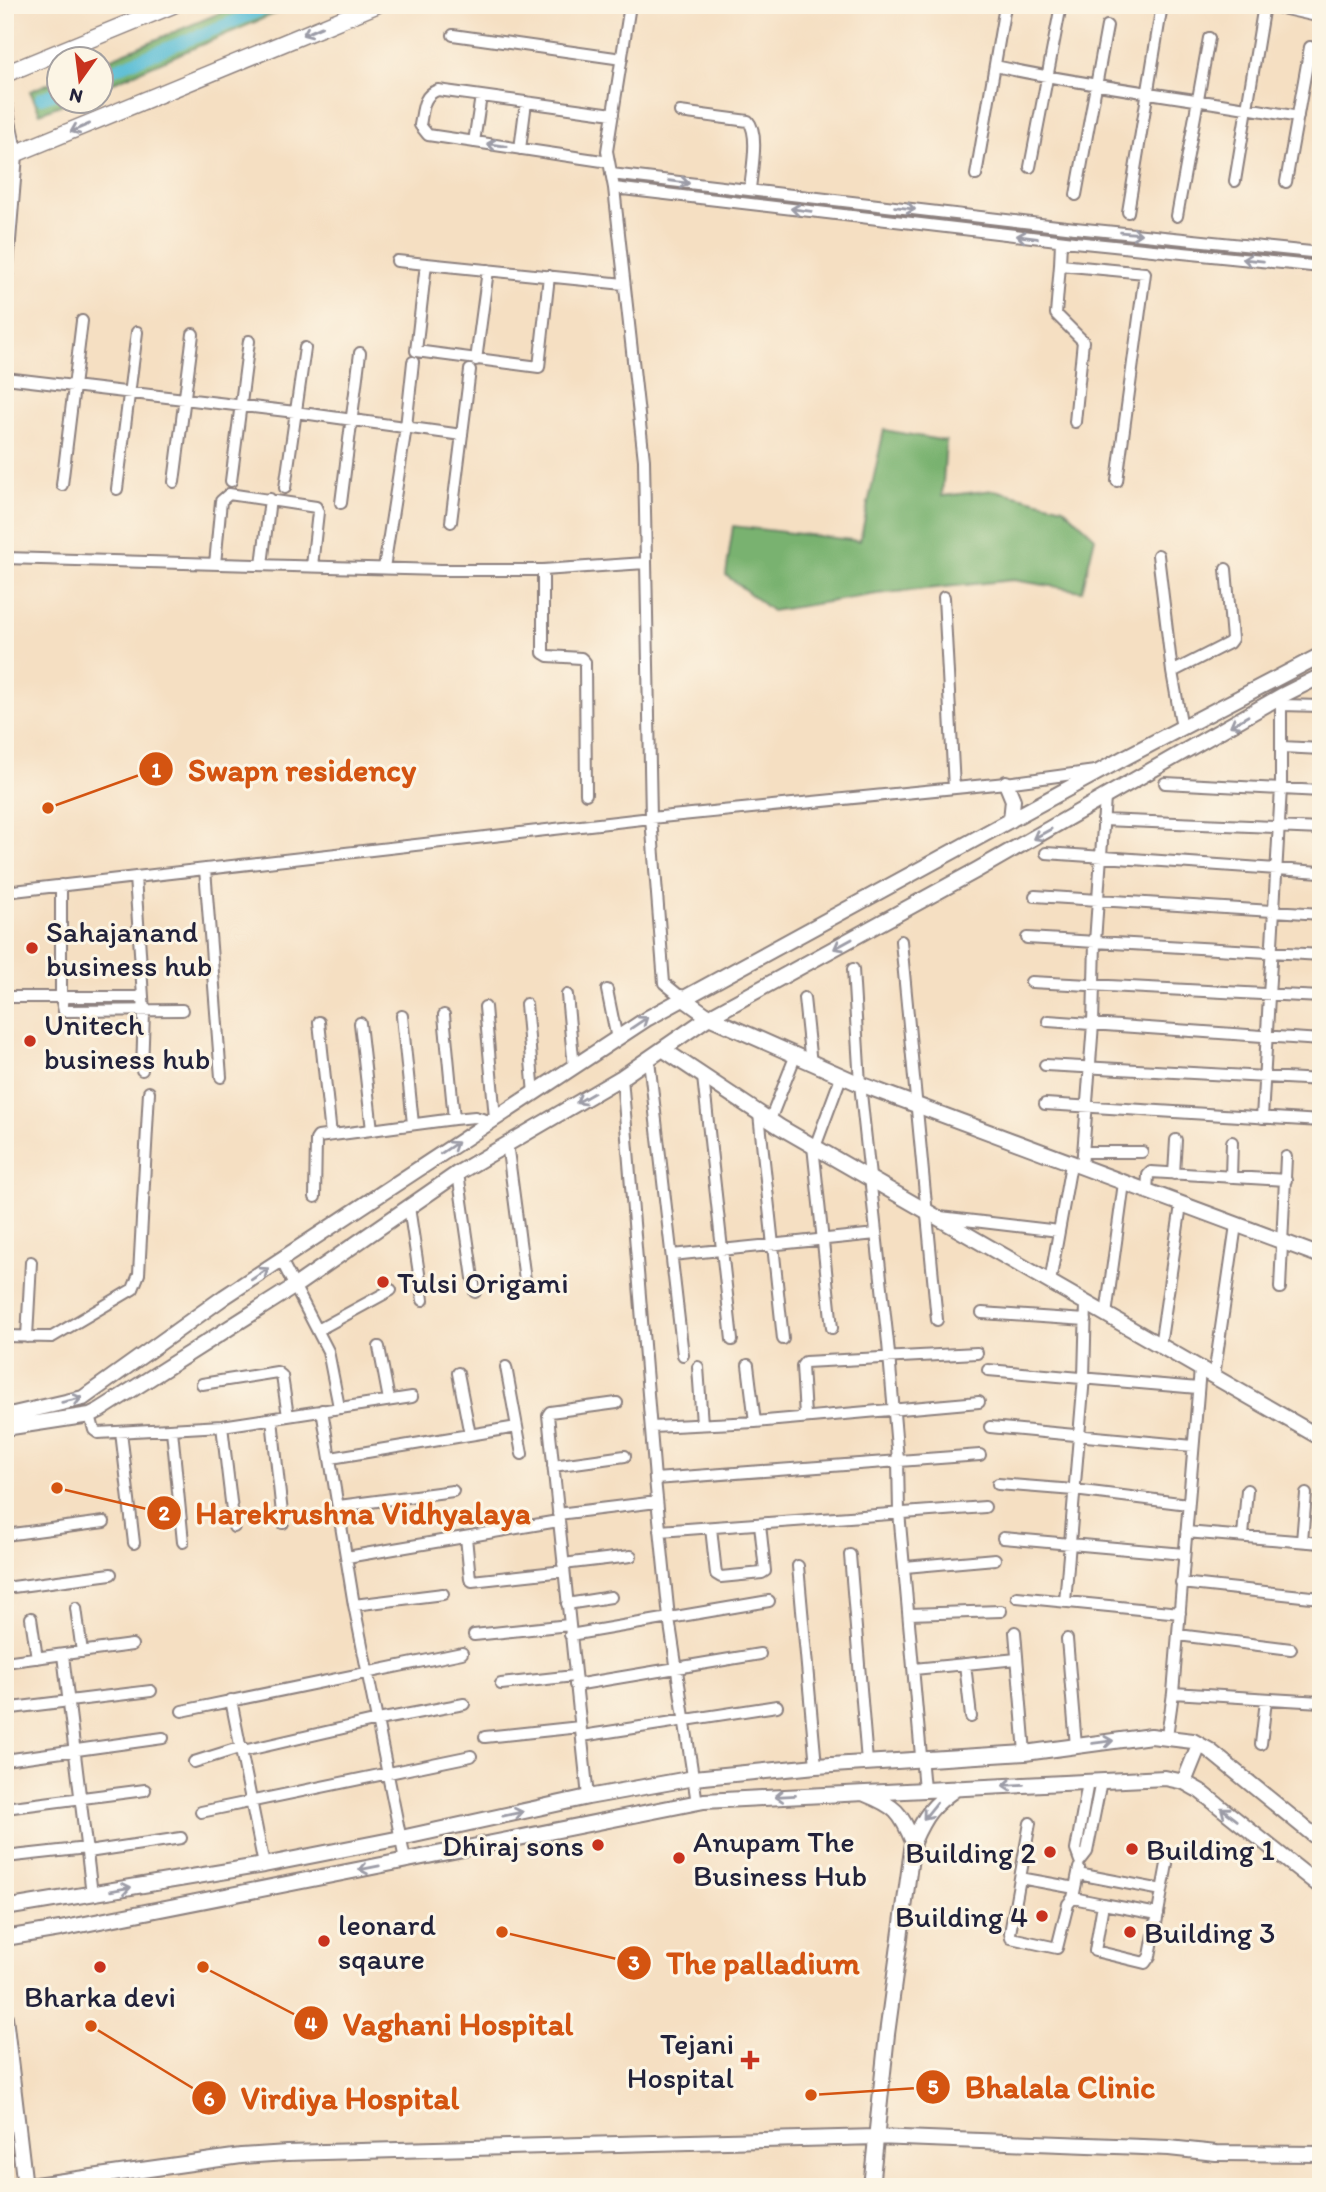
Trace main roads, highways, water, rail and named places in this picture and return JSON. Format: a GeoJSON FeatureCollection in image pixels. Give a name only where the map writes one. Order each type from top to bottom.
{"type":"FeatureCollection","features":[{"type":"Feature","properties":{"kind":"main road"},"geometry":{"type":"LineString","coordinates":[[5,74],[173,5]]}},
{"type":"Feature","properties":{"kind":"main road"},"geometry":{"type":"LineString","coordinates":[[10,157],[376,5]]}},
{"type":"Feature","properties":{"kind":"waterway"},"geometry":{"type":"LineString","coordinates":[[116,68],[275,5]]}},
{"type":"Feature","properties":{"kind":"waterway"},"geometry":{"type":"LineString","coordinates":[[41,98],[46,96]]}},
{"type":"Feature","properties":{"kind":"place","name":"Swapn residency"},"geometry":{"type":"Point","coordinates":[48,808]}},
{"type":"Feature","properties":{"kind":"place","name":"Sahajanand business hub"},"geometry":{"type":"Point","coordinates":[32,948]}},
{"type":"Feature","properties":{"kind":"place","name":"Unitech business hub"},"geometry":{"type":"Point","coordinates":[30,1041]}},
{"type":"Feature","properties":{"kind":"place","name":"Tulsi Origami"},"geometry":{"type":"Point","coordinates":[383,1282]}},
{"type":"Feature","properties":{"kind":"place","name":"Harekrushna Vidhyalaya"},"geometry":{"type":"Point","coordinates":[57,1488]}},
{"type":"Feature","properties":{"kind":"place","name":"Dhiraj sons"},"geometry":{"type":"Point","coordinates":[598,1845]}},
{"type":"Feature","properties":{"kind":"place","name":"Building 1"},"geometry":{"type":"Point","coordinates":[1132,1849]}},
{"type":"Feature","properties":{"kind":"place","name":"Building 2"},"geometry":{"type":"Point","coordinates":[1050,1852]}},
{"type":"Feature","properties":{"kind":"place","name":"Anupam The Business Hub"},"geometry":{"type":"Point","coordinates":[679,1858]}},
{"type":"Feature","properties":{"kind":"place","name":"Building 4"},"geometry":{"type":"Point","coordinates":[1042,1916]}},
{"type":"Feature","properties":{"kind":"place","name":"The palladium"},"geometry":{"type":"Point","coordinates":[502,1932]}},
{"type":"Feature","properties":{"kind":"place","name":"Building 3"},"geometry":{"type":"Point","coordinates":[1130,1932]}},
{"type":"Feature","properties":{"kind":"place","name":"leonard sqaure"},"geometry":{"type":"Point","coordinates":[324,1941]}},
{"type":"Feature","properties":{"kind":"place","name":"Bharka devi"},"geometry":{"type":"Point","coordinates":[100,1967]}},
{"type":"Feature","properties":{"kind":"place","name":"Vaghani Hospital"},"geometry":{"type":"Point","coordinates":[203,1967]}},
{"type":"Feature","properties":{"kind":"place","name":"Virdiya Hospital"},"geometry":{"type":"Point","coordinates":[91,2026]}},
{"type":"Feature","properties":{"kind":"place","name":"Tejani Hospital"},"geometry":{"type":"Point","coordinates":[750,2060]}},
{"type":"Feature","properties":{"kind":"place","name":"Bhalala Clinic"},"geometry":{"type":"Point","coordinates":[811,2095]}}]}
